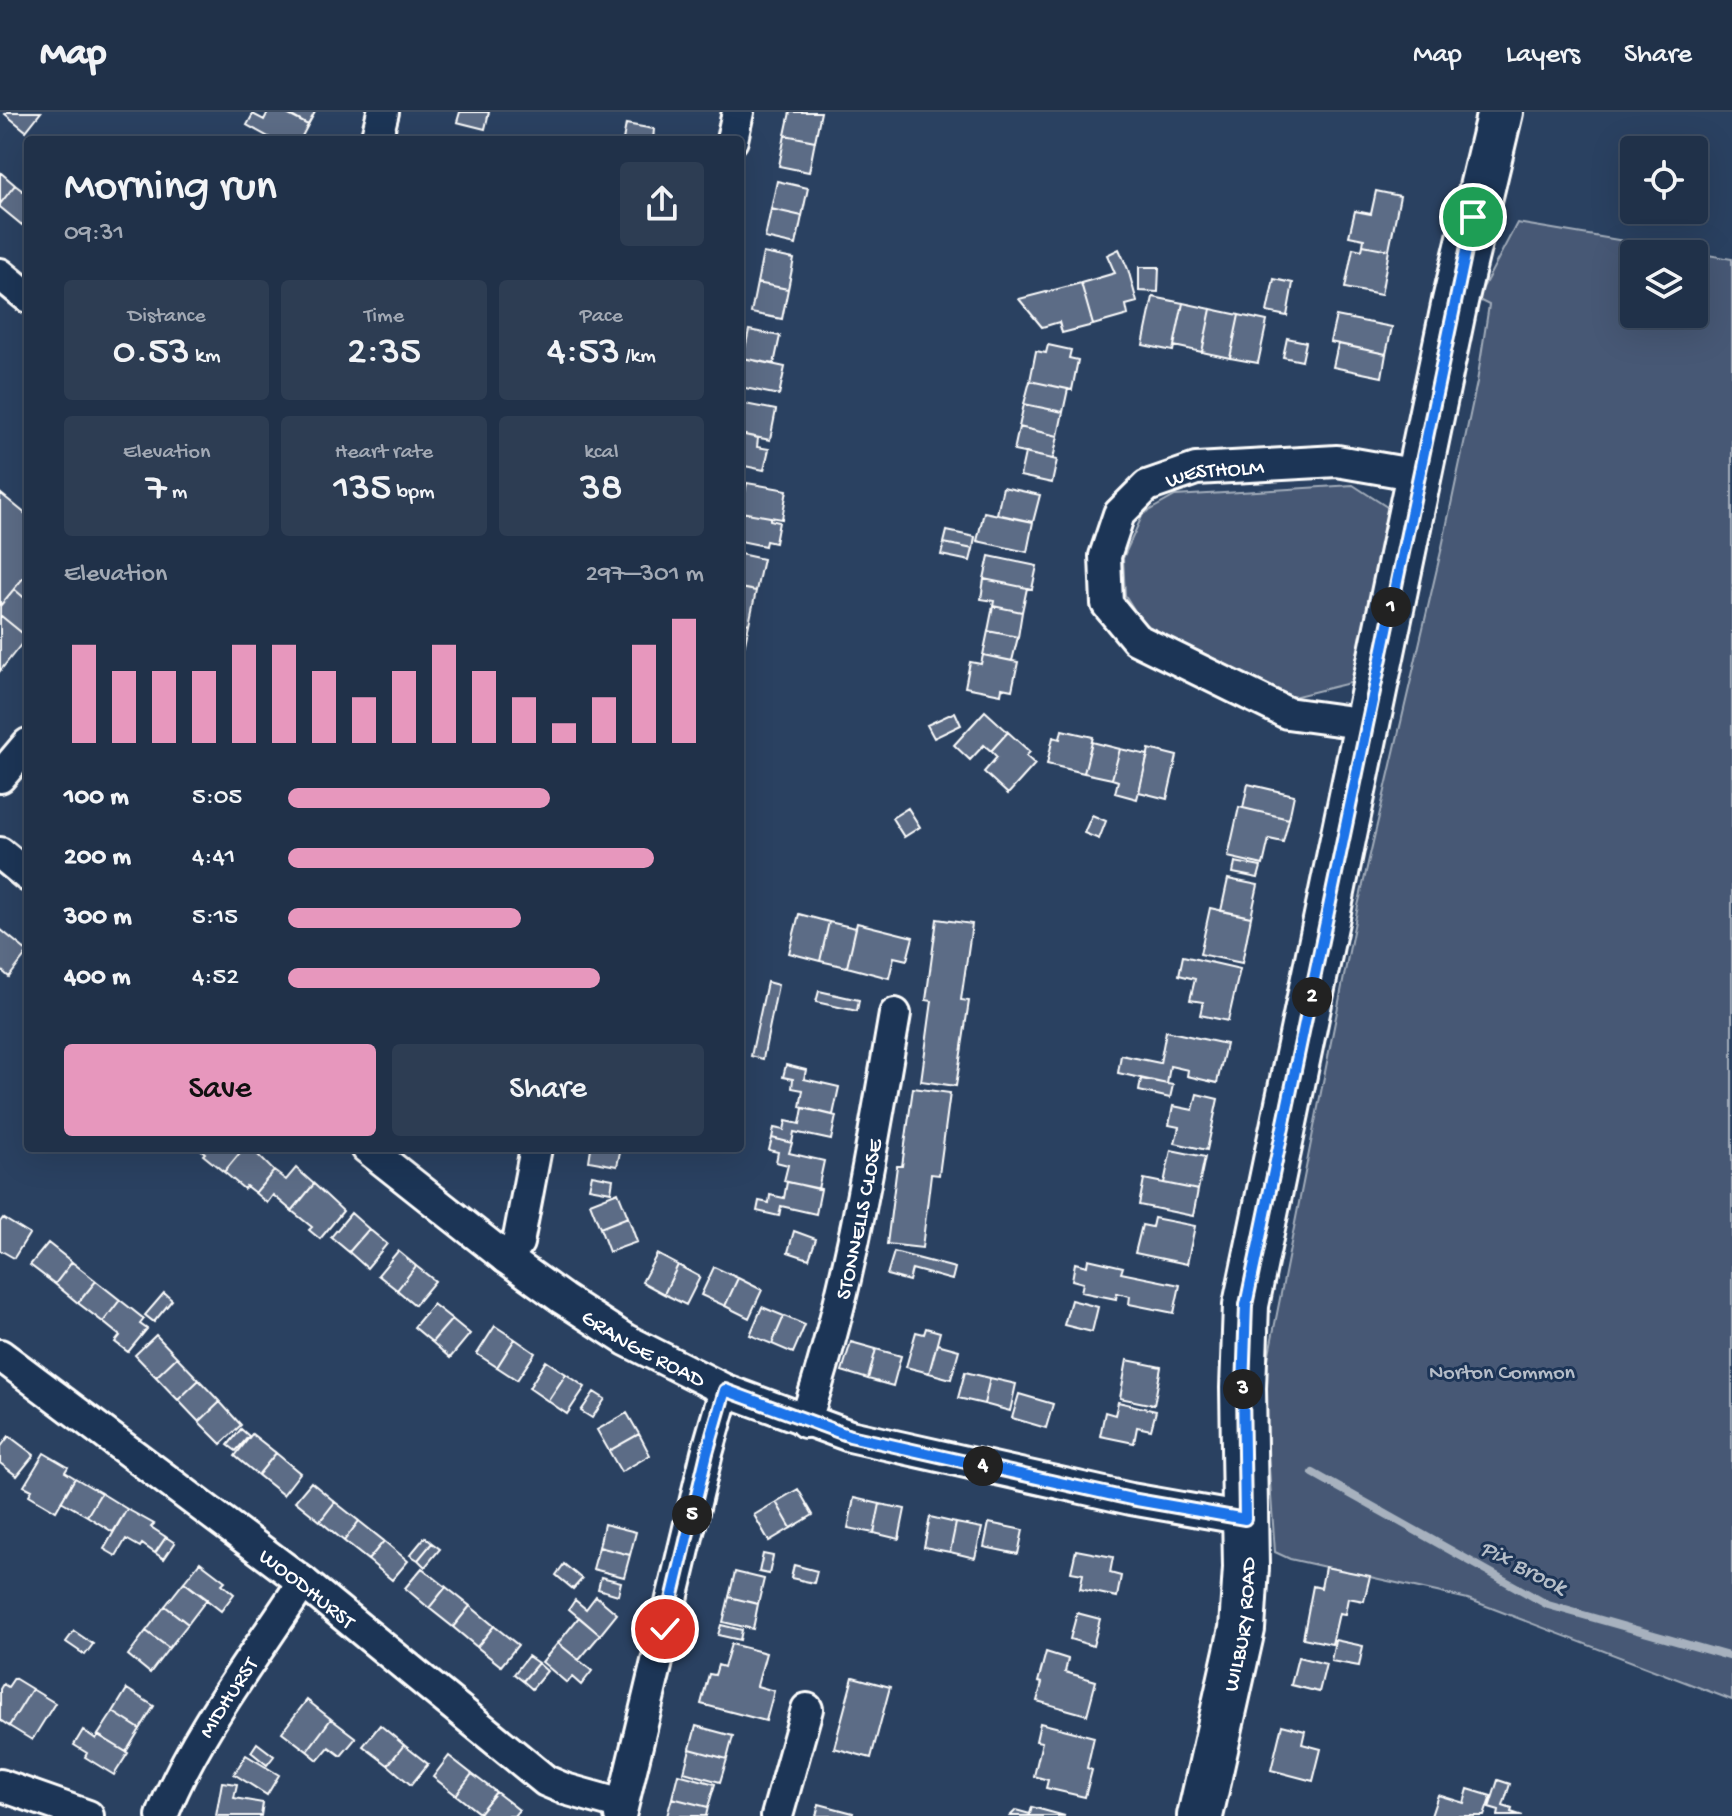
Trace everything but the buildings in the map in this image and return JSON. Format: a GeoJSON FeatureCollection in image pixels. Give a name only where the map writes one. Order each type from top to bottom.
{"type":"FeatureCollection","features":[{"type":"Feature","properties":{"kind":"street"},"geometry":{"type":"LineString","coordinates":[[377,136],[383,112]]}},
{"type":"Feature","properties":{"kind":"street"},"geometry":{"type":"LineString","coordinates":[[733,136],[738,112]]}},
{"type":"Feature","properties":{"kind":"street","name":"WILBURY ROAD"},"geometry":{"type":"LineString","coordinates":[[1200,1816],[1242,1629],[1246,1568],[1243,1388],[1246,1305],[1418,475],[1473,217],[1500,112]]}},
{"type":"Feature","properties":{"kind":"street"},"geometry":{"type":"LineString","coordinates":[[0,274],[24,294]]}},
{"type":"Feature","properties":{"kind":"street","name":"WESTHOLM"},"geometry":{"type":"LineString","coordinates":[[1367,724],[1287,713],[1136,639],[1107,604],[1105,556],[1119,514],[1147,486],[1196,469],[1337,461],[1418,475]]}},
{"type":"Feature","properties":{"kind":"street"},"geometry":{"type":"LineString","coordinates":[[0,777],[24,749]]}},
{"type":"Feature","properties":{"kind":"street"},"geometry":{"type":"LineString","coordinates":[[0,853],[24,873]]}},
{"type":"Feature","properties":{"kind":"street","name":"STONNELLS CLOSE"},"geometry":{"type":"LineString","coordinates":[[805,1422],[833,1331],[856,1233],[895,1014]]}},
{"type":"Feature","properties":{"kind":"street","name":"GRANGE ROAD"},"geometry":{"type":"LineString","coordinates":[[372,1152],[506,1258],[626,1340],[725,1390],[805,1422],[850,1436],[1115,1496],[1245,1519]]}},
{"type":"Feature","properties":{"kind":"street"},"geometry":{"type":"LineString","coordinates":[[506,1258],[518,1243],[535,1152]]}},
{"type":"Feature","properties":{"kind":"street","name":"WOODHURST"},"geometry":{"type":"LineString","coordinates":[[0,1355],[303,1582],[546,1781],[621,1810]]}},
{"type":"Feature","properties":{"kind":"street"},"geometry":{"type":"LineString","coordinates":[[621,1810],[725,1390]]}},
{"type":"Feature","properties":{"kind":"street","name":"MIDHURST"},"geometry":{"type":"LineString","coordinates":[[162,1816],[186,1764],[303,1582]]}},
{"type":"Feature","properties":{"kind":"street"},"geometry":{"type":"LineString","coordinates":[[777,1816],[807,1709]]}},
{"type":"Feature","properties":{"kind":"street"},"geometry":{"type":"LineString","coordinates":[[0,1785],[88,1816]]}},
{"type":"Feature","properties":{"kind":"green space","name":"Norton Common"},"geometry":{"type":"Polygon","coordinates":[[[1517,223],[1620,240],[1620,328],[1708,328],[1708,255],[1732,259],[1732,1700],[1468,1599],[1290,1559],[1275,1552],[1263,1384],[1358,906],[1442,547],[1477,382],[1489,305],[1477,299],[1517,223]]]}},
{"type":"Feature","properties":{"kind":"green space"},"geometry":{"type":"Polygon","coordinates":[[[1353,485],[1390,509],[1354,682],[1293,697],[1143,624],[1125,595],[1123,558],[1143,514],[1175,496],[1353,485]]]}},
{"type":"Feature","properties":{"kind":"waterway","name":"Pix Brook"},"geometry":{"type":"LineString","coordinates":[[1313,1473],[1548,1605],[1732,1657]]}},
{"type":"Feature","properties":{"kind":"route"},"geometry":{"type":"LineString","coordinates":[[665,1629],[725,1390],[805,1422],[850,1436],[1187,1511],[1245,1519],[1243,1388],[1246,1305],[1473,217]]}}]}
